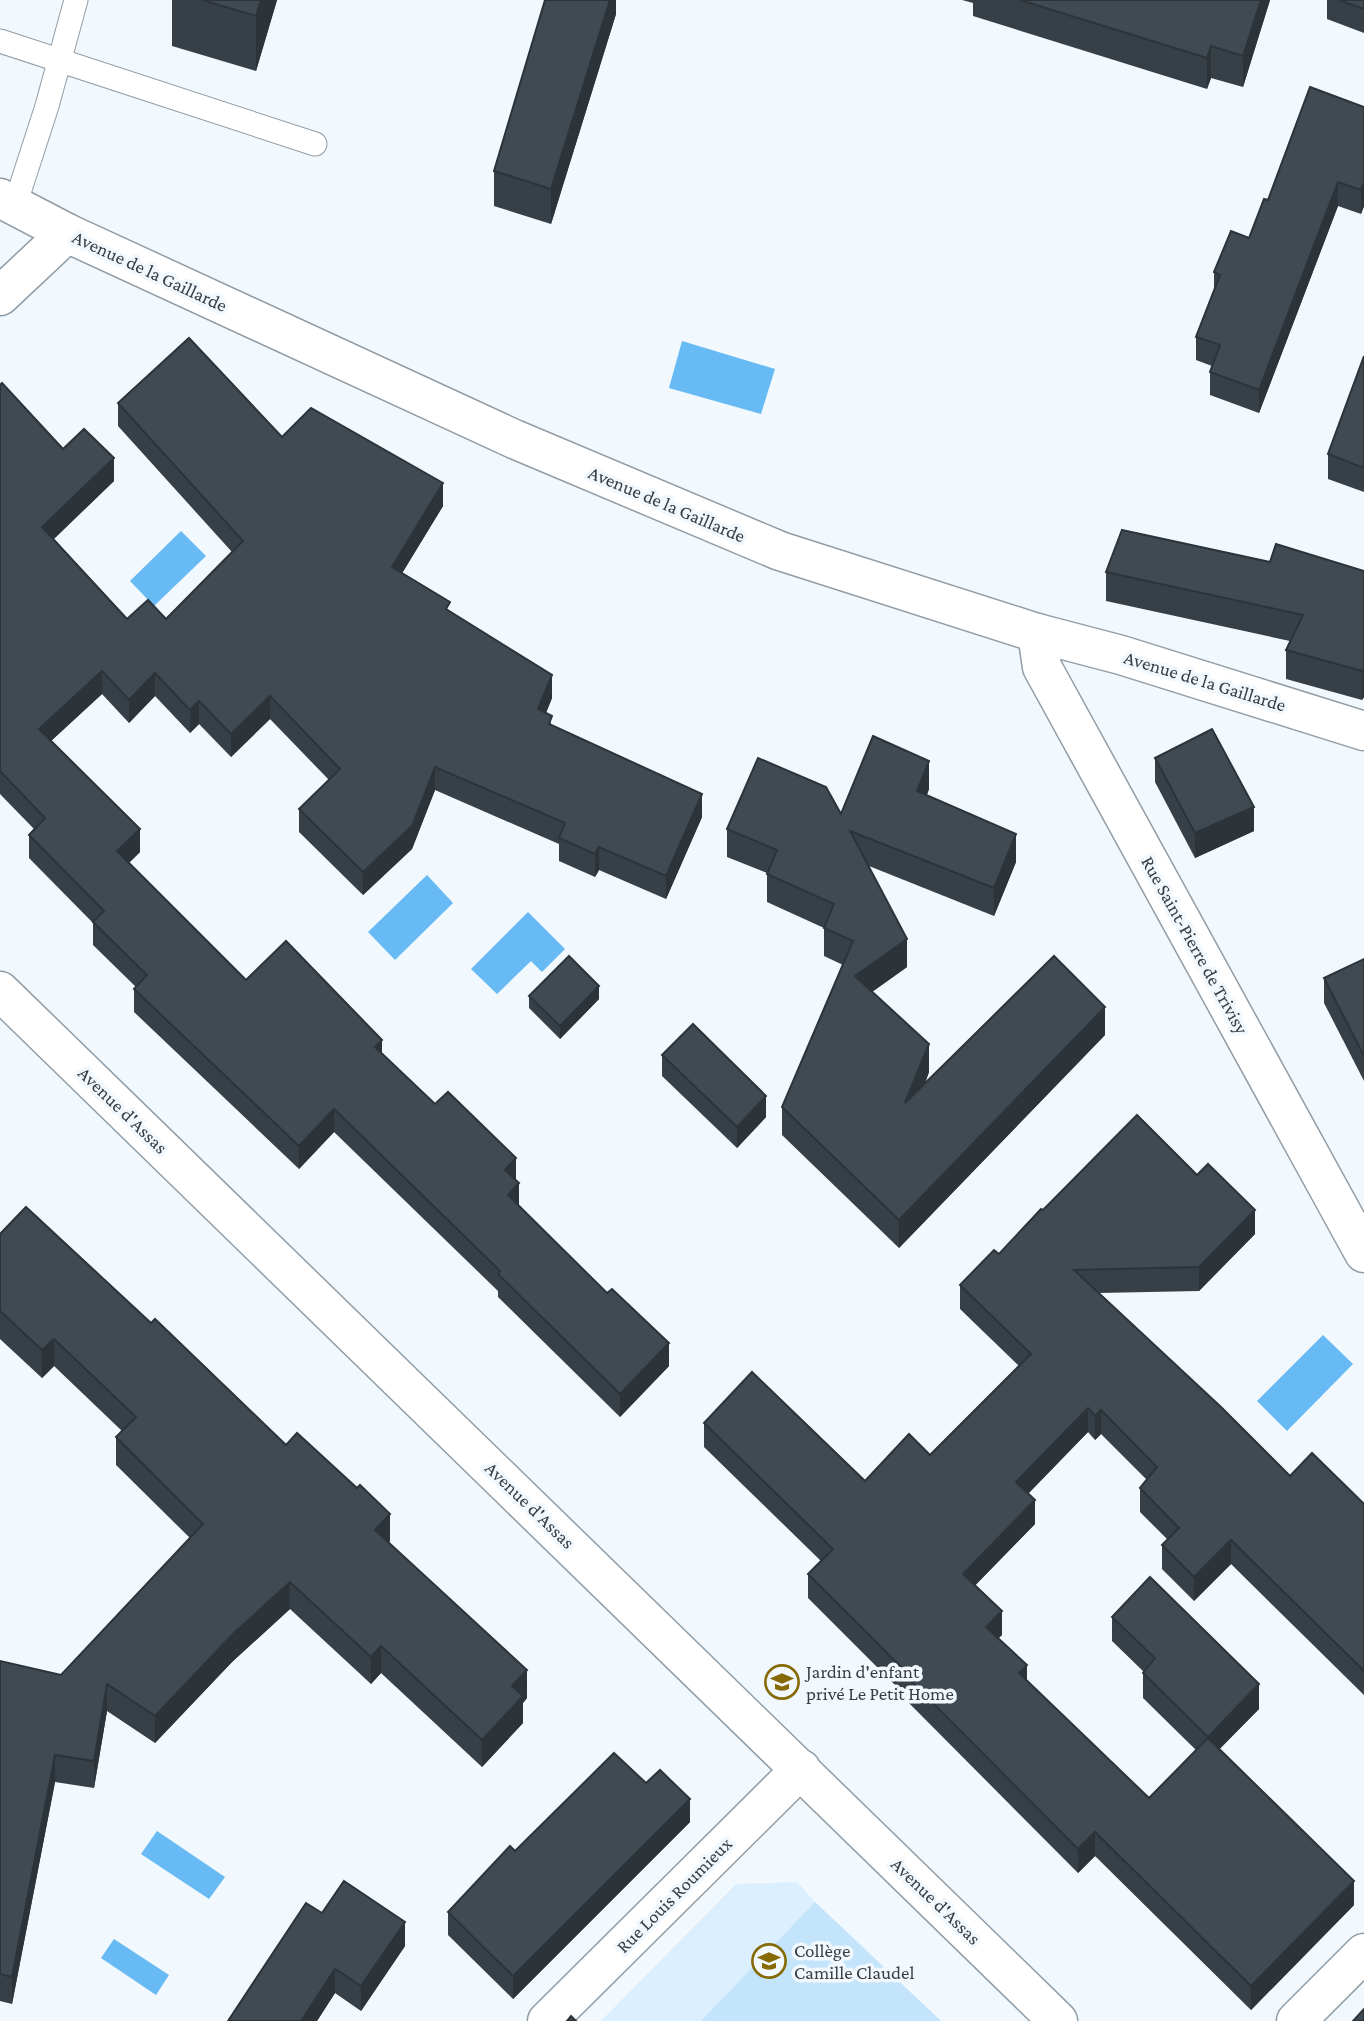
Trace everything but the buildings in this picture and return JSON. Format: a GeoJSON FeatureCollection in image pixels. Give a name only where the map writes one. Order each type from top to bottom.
{"type":"FeatureCollection","features":[{"type":"Feature","properties":{"kind":"street","name":"Avenue de la Gaillarde"},"geometry":{"type":"LineString","coordinates":[[8,202],[67,233],[514,439],[780,551],[1037,633],[1121,655],[1364,730]]}},
{"type":"Feature","properties":{"kind":"street"},"geometry":{"type":"LineString","coordinates":[[0,296],[67,233]]}},
{"type":"Feature","properties":{"kind":"street","name":"Rue Saint-Pierre de Trivisy"},"geometry":{"type":"LineString","coordinates":[[1037,633],[1042,667],[1364,1253]]}},
{"type":"Feature","properties":{"kind":"street","name":"Avenue d'Assas"},"geometry":{"type":"LineString","coordinates":[[0,991],[1058,2021]]}},
{"type":"Feature","properties":{"kind":"street","name":"Rue Louis Roumieux"},"geometry":{"type":"LineString","coordinates":[[547,2021],[801,1769]]}},
{"type":"Feature","properties":{"kind":"street"},"geometry":{"type":"LineString","coordinates":[[1296,2021],[1364,1953]]}},
{"type":"Feature","properties":{"kind":"lane"},"geometry":{"type":"LineString","coordinates":[[8,202],[60,60],[76,0]]}},
{"type":"Feature","properties":{"kind":"lane"},"geometry":{"type":"LineString","coordinates":[[0,41],[315,144]]}},
{"type":"Feature","properties":{"kind":"shaded area","name":"Collège Camille Claudel"},"geometry":{"type":"Polygon","coordinates":[[[797,1882],[941,2021],[601,2021],[736,1884],[797,1882]]]}},
{"type":"Feature","properties":{"kind":"shaded area"},"geometry":{"type":"Polygon","coordinates":[[[815,1902],[941,2021],[701,2021],[815,1902]]]}},
{"type":"Feature","properties":{"kind":"water"},"geometry":{"type":"Polygon","coordinates":[[[682,341],[775,369],[761,414],[669,388],[682,341]]]}},
{"type":"Feature","properties":{"kind":"water"},"geometry":{"type":"Polygon","coordinates":[[[181,531],[206,556],[154,606],[130,581],[181,531]]]}},
{"type":"Feature","properties":{"kind":"water"},"geometry":{"type":"Polygon","coordinates":[[[427,875],[453,903],[395,960],[368,932],[427,875]]]}},
{"type":"Feature","properties":{"kind":"water"},"geometry":{"type":"Polygon","coordinates":[[[528,912],[565,949],[542,972],[531,961],[497,994],[471,969],[528,912]]]}},
{"type":"Feature","properties":{"kind":"water"},"geometry":{"type":"Polygon","coordinates":[[[1323,1335],[1353,1364],[1287,1431],[1257,1401],[1323,1335]]]}},
{"type":"Feature","properties":{"kind":"water"},"geometry":{"type":"Polygon","coordinates":[[[157,1831],[225,1877],[209,1899],[141,1854],[157,1831]]]}},
{"type":"Feature","properties":{"kind":"water"},"geometry":{"type":"Polygon","coordinates":[[[114,1939],[169,1975],[156,1995],[101,1958],[114,1939]]]}},
{"type":"Feature","properties":{"kind":"place","name":"Jardin d'enfant privé Le Petit Home"},"geometry":{"type":"Point","coordinates":[782,1682]}},
{"type":"Feature","properties":{"kind":"place","name":"Collège Camille Claudel"},"geometry":{"type":"Point","coordinates":[769,1961]}}]}
